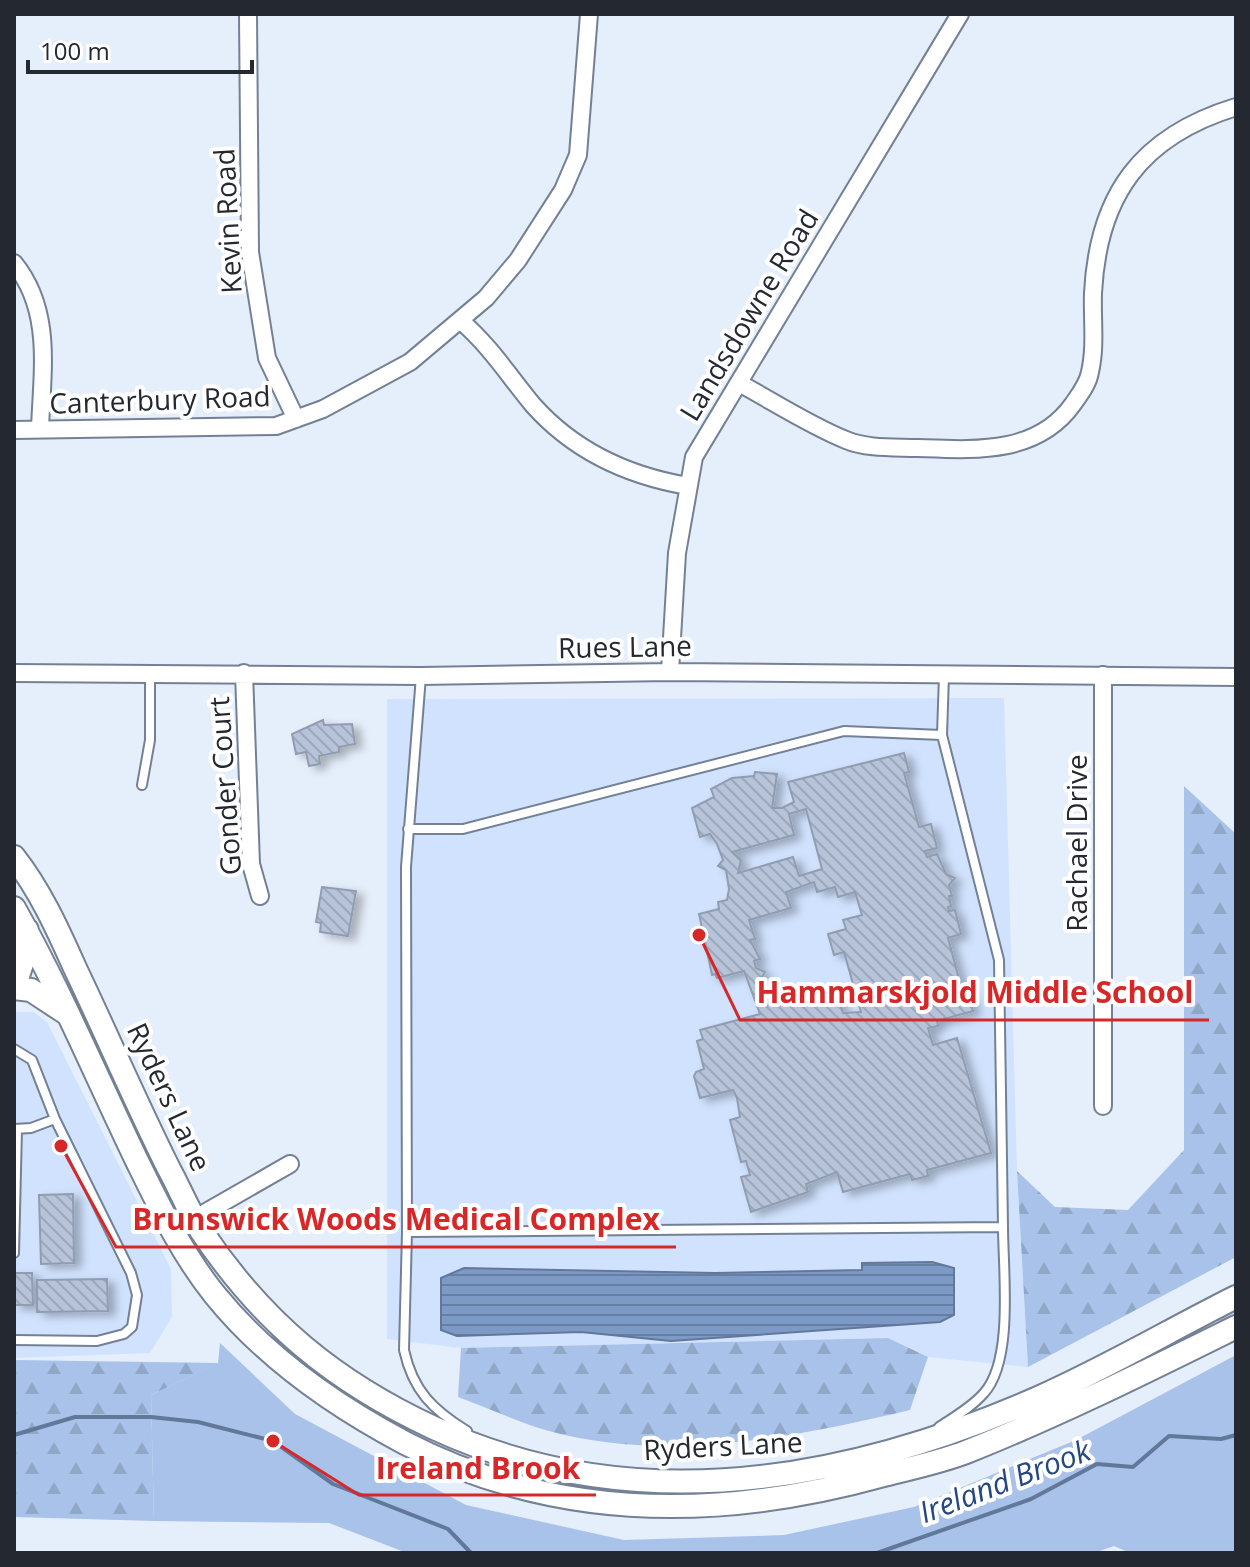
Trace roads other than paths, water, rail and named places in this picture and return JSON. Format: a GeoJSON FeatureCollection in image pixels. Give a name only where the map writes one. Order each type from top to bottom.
{"type":"FeatureCollection","features":[{"type":"Feature","properties":{"kind":"main road","name":"Ryders Lane"},"geometry":{"type":"LineString","coordinates":[[14,857],[63,940],[194,1219],[251,1299],[317,1360],[378,1402],[488,1452],[568,1474],[673,1483],[827,1469],[906,1447],[1039,1397],[1236,1297]]}},
{"type":"Feature","properties":{"kind":"main road","name":"Ryders Lane"},"geometry":{"type":"LineString","coordinates":[[14,908],[70,1016],[176,1240],[216,1296],[273,1354],[353,1415],[446,1464],[545,1494],[640,1508],[730,1507],[835,1489],[962,1453],[1075,1406],[1236,1327]]}},
{"type":"Feature","properties":{"kind":"main road"},"geometry":{"type":"LineString","coordinates":[[27,930],[25,954],[14,988],[31,990],[70,1016]]}},
{"type":"Feature","properties":{"kind":"street","name":"Kevin Road"},"geometry":{"type":"LineString","coordinates":[[248,14],[250,252],[267,358],[296,419]]}},
{"type":"Feature","properties":{"kind":"street","name":"Canterbury Road"},"geometry":{"type":"LineString","coordinates":[[14,430],[276,426],[368,388],[410,362],[461,321],[518,260],[557,200],[578,155],[589,14]]}},
{"type":"Feature","properties":{"kind":"street","name":"Landsdowne Road"},"geometry":{"type":"LineString","coordinates":[[670,672],[677,553],[694,457],[960,14]]}},
{"type":"Feature","properties":{"kind":"street"},"geometry":{"type":"LineString","coordinates":[[739,383],[847,441],[875,446],[974,450],[1020,444],[1039,436],[1064,416],[1090,374],[1096,258],[1105,217],[1122,183],[1149,151],[1180,131],[1236,107]]}},
{"type":"Feature","properties":{"kind":"street"},"geometry":{"type":"LineString","coordinates":[[14,263],[33,293],[43,329],[40,429]]}},
{"type":"Feature","properties":{"kind":"street"},"geometry":{"type":"LineString","coordinates":[[461,321],[485,341],[534,405],[571,440],[616,466],[688,486]]}},
{"type":"Feature","properties":{"kind":"street","name":"Rues Lane"},"geometry":{"type":"LineString","coordinates":[[14,673],[421,676],[670,672],[1236,677]]}},
{"type":"Feature","properties":{"kind":"street","name":"Gonder Court"},"geometry":{"type":"LineString","coordinates":[[244,673],[251,864],[260,896]]}},
{"type":"Feature","properties":{"kind":"street","name":"Rachael Drive"},"geometry":{"type":"LineString","coordinates":[[1103,675],[1103,1106]]}},
{"type":"Feature","properties":{"kind":"street"},"geometry":{"type":"LineString","coordinates":[[194,1219],[290,1164]]}},
{"type":"Feature","properties":{"kind":"lane"},"geometry":{"type":"LineString","coordinates":[[142,785],[150,740],[150,673]]}},
{"type":"Feature","properties":{"kind":"lane"},"geometry":{"type":"LineString","coordinates":[[906,1447],[956,1416],[985,1393],[996,1374],[1002,1352],[999,960],[942,735],[944,674]]}},
{"type":"Feature","properties":{"kind":"lane"},"geometry":{"type":"LineString","coordinates":[[421,676],[408,829],[404,1350],[416,1388],[436,1412],[467,1431],[555,1461],[673,1483]]}},
{"type":"Feature","properties":{"kind":"lane"},"geometry":{"type":"LineString","coordinates":[[408,829],[463,829],[844,731],[942,735]]}},
{"type":"Feature","properties":{"kind":"lane"},"geometry":{"type":"LineString","coordinates":[[14,1049],[32,1060],[55,1119],[131,1273],[137,1295],[132,1327],[111,1339],[14,1340]]}},
{"type":"Feature","properties":{"kind":"lane"},"geometry":{"type":"LineString","coordinates":[[14,1253],[15,1129],[31,1128],[55,1119]]}},
{"type":"Feature","properties":{"kind":"lane"},"geometry":{"type":"LineString","coordinates":[[407,1232],[1003,1227]]}},
{"type":"Feature","properties":{"kind":"waterway","name":"Ireland Brook"},"geometry":{"type":"LineString","coordinates":[[14,1435],[75,1417],[151,1417],[198,1422],[273,1441],[333,1484],[448,1529],[471,1553]]}},
{"type":"Feature","properties":{"kind":"waterway","name":"Ireland Brook"},"geometry":{"type":"LineString","coordinates":[[877,1553],[1031,1499],[1097,1464],[1133,1467],[1169,1436],[1221,1439],[1236,1435]]}},
{"type":"Feature","properties":{"kind":"place","name":"Hammarskjold Middle School"},"geometry":{"type":"Point","coordinates":[699,935]}},
{"type":"Feature","properties":{"kind":"place","name":"Brunswick Woods Medical Complex"},"geometry":{"type":"Point","coordinates":[61,1146]}},
{"type":"Feature","properties":{"kind":"place","name":"Ireland Brook"},"geometry":{"type":"Point","coordinates":[273,1441]}}]}
